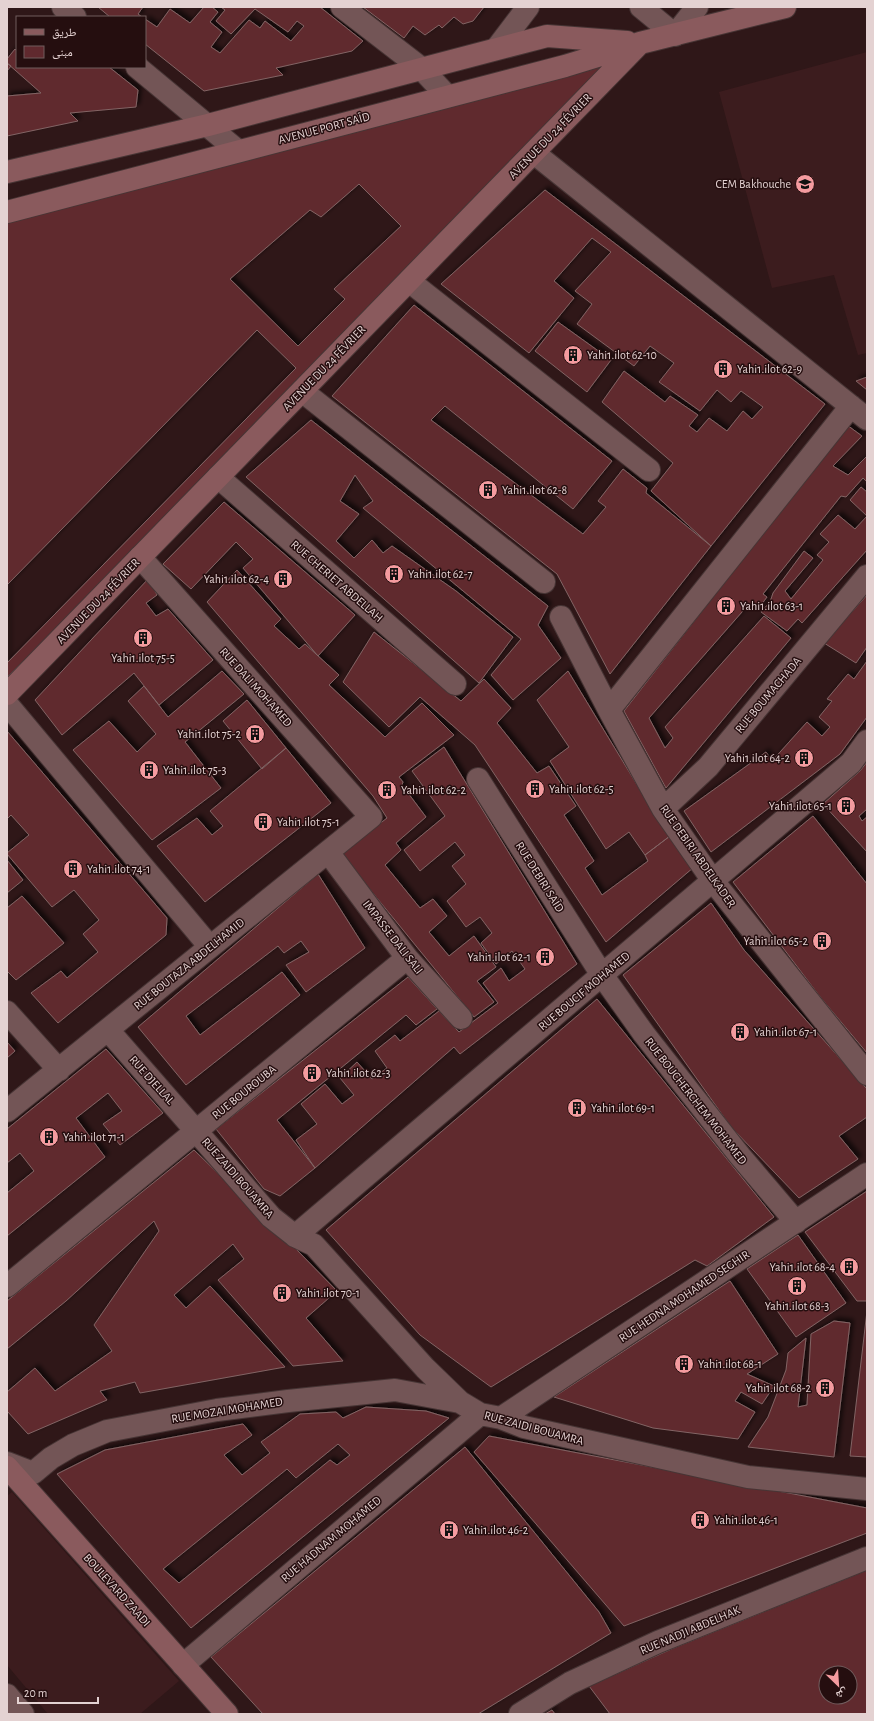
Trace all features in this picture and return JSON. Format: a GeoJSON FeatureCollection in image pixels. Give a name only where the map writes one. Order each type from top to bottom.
{"type":"FeatureCollection","features":[{"type":"Feature","properties":{"kind":"main road","name":"AVENUE PORT SAÏD"},"geometry":{"type":"LineString","coordinates":[[7,212],[565,66],[640,43],[785,7]]}},
{"type":"Feature","properties":{"kind":"main road","name":"AVENUE PORT SAÏD"},"geometry":{"type":"LineString","coordinates":[[7,172],[208,125],[547,36],[640,43]]}},
{"type":"Feature","properties":{"kind":"main road","name":"AVENUE DU 24 FÉVRIER"},"geometry":{"type":"LineString","coordinates":[[7,694],[640,43]]}},
{"type":"Feature","properties":{"kind":"main road","name":"BOULEVARD ZAADI"},"geometry":{"type":"LineString","coordinates":[[7,1467],[227,1714]]}},
{"type":"Feature","properties":{"kind":"street"},"geometry":{"type":"LineString","coordinates":[[63,7],[74,16]]}},
{"type":"Feature","properties":{"kind":"street"},"geometry":{"type":"LineString","coordinates":[[497,48],[528,7]]}},
{"type":"Feature","properties":{"kind":"street"},"geometry":{"type":"LineString","coordinates":[[642,7],[675,34],[697,7]]}},
{"type":"Feature","properties":{"kind":"street"},"geometry":{"type":"LineString","coordinates":[[345,8],[421,68],[447,96]]}},
{"type":"Feature","properties":{"kind":"street"},"geometry":{"type":"LineString","coordinates":[[138,68],[238,151]]}},
{"type":"Feature","properties":{"kind":"street"},"geometry":{"type":"LineString","coordinates":[[534,153],[859,412],[609,710]]}},
{"type":"Feature","properties":{"kind":"street"},"geometry":{"type":"LineString","coordinates":[[409,281],[649,470]]}},
{"type":"Feature","properties":{"kind":"street"},"geometry":{"type":"LineString","coordinates":[[302,391],[544,582]]}},
{"type":"Feature","properties":{"kind":"street","name":"RUE CHERIET ABDELLAH"},"geometry":{"type":"LineString","coordinates":[[218,477],[455,684]]}},
{"type":"Feature","properties":{"kind":"street","name":"RUE DALI MOHAMED"},"geometry":{"type":"LineString","coordinates":[[140,557],[371,817]]}},
{"type":"Feature","properties":{"kind":"street","name":"RUE BOUMACHADA"},"geometry":{"type":"LineString","coordinates":[[663,808],[708,766],[867,576]]}},
{"type":"Feature","properties":{"kind":"street","name":"RUE DEBIRI ABDELKADER"},"geometry":{"type":"LineString","coordinates":[[561,618],[609,710],[663,808],[713,881],[867,1074]]}},
{"type":"Feature","properties":{"kind":"street"},"geometry":{"type":"LineString","coordinates":[[7,704],[210,948]]}},
{"type":"Feature","properties":{"kind":"street","name":"RUE BOUCIF MOHAMED"},"geometry":{"type":"LineString","coordinates":[[296,1236],[852,763],[867,742]]}},
{"type":"Feature","properties":{"kind":"street","name":"RUE DEBIRI SAÏD"},"geometry":{"type":"LineString","coordinates":[[478,780],[602,975]]}},
{"type":"Feature","properties":{"kind":"street","name":"RUE BOUTAZA ABDELHAMID"},"geometry":{"type":"LineString","coordinates":[[7,1112],[371,817]]}},
{"type":"Feature","properties":{"kind":"street","name":"IMPASSE DALI SALI"},"geometry":{"type":"LineString","coordinates":[[328,852],[407,958],[461,1018]]}},
{"type":"Feature","properties":{"kind":"street","name":"RUE BOUROUBA"},"geometry":{"type":"LineString","coordinates":[[7,1286],[407,958]]}},
{"type":"Feature","properties":{"kind":"street","name":"RUE BOUCHERCHEM MOHAMED"},"geometry":{"type":"LineString","coordinates":[[602,975],[644,1034],[740,1156],[796,1222]]}},
{"type":"Feature","properties":{"kind":"street"},"geometry":{"type":"LineString","coordinates":[[7,1012],[59,1070]]}},
{"type":"Feature","properties":{"kind":"street","name":"RUE DJELLAL"},"geometry":{"type":"LineString","coordinates":[[108,1030],[197,1130]]}},
{"type":"Feature","properties":{"kind":"street","name":"RUE ZAIDI BOUAMRA"},"geometry":{"type":"LineString","coordinates":[[197,1130],[272,1217],[296,1236],[314,1245],[425,1368],[460,1402],[480,1414],[501,1418],[524,1428],[748,1477],[867,1489]]}},
{"type":"Feature","properties":{"kind":"street","name":"RUE HEDNA MOHAMED SEGHIR"},"geometry":{"type":"LineString","coordinates":[[501,1418],[867,1174]]}},
{"type":"Feature","properties":{"kind":"street","name":"RUE MOZAI MOHAMED"},"geometry":{"type":"LineString","coordinates":[[7,1464],[33,1473],[51,1458],[73,1445],[107,1431],[225,1409],[288,1400],[395,1390],[460,1402]]}},
{"type":"Feature","properties":{"kind":"street","name":"RUE HADNAM MOHAMED"},"geometry":{"type":"LineString","coordinates":[[183,1664],[480,1414]]}},
{"type":"Feature","properties":{"kind":"street","name":"RUE NADJI ABDELHAK"},"geometry":{"type":"LineString","coordinates":[[520,1714],[570,1683],[658,1642],[867,1558]]}},
{"type":"Feature","properties":{"kind":"shaded area","name":"CEM Bakhouche"},"geometry":{"type":"Polygon","coordinates":[[[867,52],[867,353],[858,355],[834,275],[772,288],[719,92],[867,52]]]}},
{"type":"Feature","properties":{"kind":"shaded area"},"geometry":{"type":"Polygon","coordinates":[[[12,1492],[179,1681],[140,1714],[48,1714],[7,1665],[7,1496],[12,1492]]]}},
{"type":"Feature","properties":{"kind":"building"},"geometry":{"type":"Polygon","coordinates":[[[98,7],[143,7],[138,14],[141,16],[109,16],[98,7]]]}},
{"type":"Feature","properties":{"kind":"building"},"geometry":{"type":"Polygon","coordinates":[[[204,7],[212,7],[218,12],[210,22],[222,32],[211,47],[220,53],[249,20],[260,28],[265,21],[291,41],[304,26],[297,21],[288,32],[255,9],[231,34],[216,21],[225,10],[221,7],[320,7],[363,41],[352,51],[276,68],[283,75],[204,91],[146,45],[146,20],[157,27],[170,9],[190,23],[204,7]]]}},
{"type":"Feature","properties":{"kind":"building"},"geometry":{"type":"Polygon","coordinates":[[[363,7],[484,7],[473,21],[463,24],[454,17],[442,28],[439,25],[425,35],[413,26],[404,38],[363,7]]]}},
{"type":"Feature","properties":{"kind":"building"},"geometry":{"type":"Polygon","coordinates":[[[640,43],[7,677],[7,211],[640,43]]]}},
{"type":"Feature","properties":{"kind":"building"},"geometry":{"type":"Polygon","coordinates":[[[15,49],[16,68],[110,68],[138,90],[136,107],[70,113],[78,121],[7,136],[7,96],[41,93],[7,63],[7,59],[15,49]]]}},
{"type":"Feature","properties":{"kind":"building"},"geometry":{"type":"Polygon","coordinates":[[[7,63],[11,66],[7,71],[7,63]]]}},
{"type":"Feature","properties":{"kind":"building"},"geometry":{"type":"Polygon","coordinates":[[[359,184],[401,226],[334,289],[345,299],[298,346],[230,279],[310,210],[321,217],[359,184]]]}},
{"type":"Feature","properties":{"kind":"building","name":"Yahi1.ilot 62-9"},"geometry":{"type":"Polygon","coordinates":[[[545,190],[825,404],[711,546],[651,491],[673,463],[602,402],[624,371],[665,402],[670,396],[698,415],[689,426],[697,432],[709,418],[727,431],[743,411],[752,419],[763,407],[741,391],[731,402],[717,390],[700,411],[659,382],[674,363],[650,346],[634,366],[577,324],[592,304],[575,291],[611,252],[592,238],[554,281],[574,298],[529,353],[441,284],[545,190]]]}},
{"type":"Feature","properties":{"kind":"building","name":"Yahi1.ilot 62-8"},"geometry":{"type":"Polygon","coordinates":[[[414,305],[612,461],[573,509],[445,406],[431,420],[583,534],[606,507],[598,501],[623,469],[647,488],[646,493],[711,546],[610,674],[557,574],[332,396],[414,305]]]}},
{"type":"Feature","properties":{"kind":"building","name":"Yahi1.ilot 62-10"},"geometry":{"type":"Polygon","coordinates":[[[558,322],[611,360],[587,392],[535,351],[558,322]]]}},
{"type":"Feature","properties":{"kind":"building"},"geometry":{"type":"Polygon","coordinates":[[[257,330],[296,368],[7,663],[7,585],[257,330]]]}},
{"type":"Feature","properties":{"kind":"building"},"geometry":{"type":"Polygon","coordinates":[[[867,377],[867,390],[856,381],[867,377]]]}},
{"type":"Feature","properties":{"kind":"building","name":"Yahi1.ilot 62-7"},"geometry":{"type":"Polygon","coordinates":[[[311,420],[548,606],[538,625],[561,658],[513,700],[491,675],[521,639],[363,508],[373,501],[355,475],[340,501],[359,514],[336,541],[354,558],[372,540],[383,553],[392,546],[456,591],[513,637],[479,683],[246,477],[311,420]]]}},
{"type":"Feature","properties":{"kind":"building","name":"Yahi1.ilot 63-1"},"geometry":{"type":"Polygon","coordinates":[[[847,425],[862,436],[833,466],[848,475],[867,456],[867,482],[863,478],[846,497],[841,496],[763,594],[767,597],[758,609],[749,604],[649,718],[665,748],[673,738],[665,727],[764,616],[791,638],[666,788],[624,711],[847,425]]]}},
{"type":"Feature","properties":{"kind":"building"},"geometry":{"type":"Polygon","coordinates":[[[861,487],[867,492],[867,516],[850,500],[861,487]]]}},
{"type":"Feature","properties":{"kind":"building","name":"Yahi1.ilot 62-4"},"geometry":{"type":"Polygon","coordinates":[[[224,502],[355,615],[318,656],[243,568],[253,559],[236,542],[191,589],[163,564],[224,502]]]}},
{"type":"Feature","properties":{"kind":"building","name":"Yahi1.ilot 63-1"},"geometry":{"type":"Polygon","coordinates":[[[838,515],[855,529],[867,516],[867,550],[802,623],[798,619],[787,631],[761,612],[770,602],[773,593],[804,551],[813,558],[785,591],[791,599],[823,560],[817,555],[829,542],[820,534],[838,515]]]}},
{"type":"Feature","properties":{"kind":"building","name":"Yahi1.ilot 62-2"},"geometry":{"type":"Polygon","coordinates":[[[237,570],[281,619],[274,626],[299,649],[305,644],[339,675],[329,685],[385,737],[422,703],[454,735],[399,777],[403,782],[402,785],[426,817],[396,843],[401,850],[385,865],[420,908],[433,899],[447,916],[429,932],[449,956],[474,936],[496,967],[477,981],[494,1002],[474,1017],[341,854],[387,818],[373,796],[207,602],[237,570]]]}},
{"type":"Feature","properties":{"kind":"building","name":"Yahi1.ilot 75-5"},"geometry":{"type":"Polygon","coordinates":[[[149,578],[157,595],[146,603],[156,616],[168,609],[213,660],[159,705],[134,673],[62,735],[35,700],[149,578]]]}},
{"type":"Feature","properties":{"kind":"building"},"geometry":{"type":"Polygon","coordinates":[[[867,595],[867,647],[856,663],[824,643],[867,595]]]}},
{"type":"Feature","properties":{"kind":"building","name":"Yahi1.ilot 62-5"},"geometry":{"type":"Polygon","coordinates":[[[374,632],[461,701],[484,679],[511,708],[497,723],[537,773],[549,766],[576,806],[564,815],[594,861],[585,868],[602,895],[648,861],[645,855],[670,836],[694,867],[606,942],[475,745],[420,697],[389,727],[343,682],[374,632]]]}},
{"type":"Feature","properties":{"kind":"building","name":"Yahi1.ilot 64-2"},"geometry":{"type":"Polygon","coordinates":[[[867,661],[867,717],[840,754],[711,852],[684,811],[766,752],[772,761],[807,722],[822,736],[830,727],[819,717],[832,701],[827,699],[848,674],[854,679],[867,661]]]}},
{"type":"Feature","properties":{"kind":"building","name":"Yahi1.ilot 75-3"},"geometry":{"type":"Polygon","coordinates":[[[222,671],[244,694],[185,742],[221,788],[152,840],[73,750],[109,721],[137,752],[156,734],[128,701],[144,686],[168,717],[222,671]]]}},
{"type":"Feature","properties":{"kind":"building"},"geometry":{"type":"Polygon","coordinates":[[[568,671],[642,793],[670,836],[645,855],[629,832],[606,849],[550,761],[569,747],[537,700],[568,671]]]}},
{"type":"Feature","properties":{"kind":"building","name":"Yahi1.ilot 75-2"},"geometry":{"type":"Polygon","coordinates":[[[247,700],[286,748],[262,769],[223,721],[247,700]]]}},
{"type":"Feature","properties":{"kind":"building","name":"Yahi1.ilot 74-1"},"geometry":{"type":"Polygon","coordinates":[[[7,731],[167,918],[166,935],[58,1023],[31,993],[61,971],[67,978],[98,952],[83,934],[99,920],[74,890],[52,907],[7,854],[29,835],[11,815],[7,819],[7,731]]]}},
{"type":"Feature","properties":{"kind":"building","name":"Yahi1.ilot 62-1"},"geometry":{"type":"Polygon","coordinates":[[[444,747],[577,964],[460,1054],[454,1047],[315,1168],[296,1140],[317,1124],[301,1104],[325,1084],[342,1104],[354,1095],[340,1078],[357,1062],[372,1079],[387,1068],[375,1051],[395,1035],[400,1041],[439,1011],[459,1032],[498,1003],[483,983],[501,968],[509,981],[525,969],[512,951],[496,964],[481,943],[492,933],[480,917],[466,927],[447,901],[466,884],[452,866],[465,855],[455,842],[420,871],[404,850],[445,816],[412,771],[444,747]]]}},
{"type":"Feature","properties":{"kind":"building","name":"Yahi1.ilot 75-1"},"geometry":{"type":"Polygon","coordinates":[[[286,748],[331,803],[205,902],[157,846],[197,818],[212,835],[223,826],[210,811],[286,748]]]}},
{"type":"Feature","properties":{"kind":"building","name":"Yahi1.ilot 65-1"},"geometry":{"type":"Polygon","coordinates":[[[867,762],[867,809],[859,816],[862,821],[867,817],[867,852],[823,804],[860,771],[867,762]]]}},
{"type":"Feature","properties":{"kind":"building","name":"Yahi1.ilot 65-2"},"geometry":{"type":"Polygon","coordinates":[[[813,816],[867,884],[867,1053],[821,998],[733,882],[813,816]]]}},
{"type":"Feature","properties":{"kind":"building"},"geometry":{"type":"Polygon","coordinates":[[[7,860],[23,880],[7,893],[7,860]]]}},
{"type":"Feature","properties":{"kind":"building"},"geometry":{"type":"Polygon","coordinates":[[[318,874],[365,948],[306,992],[286,965],[309,952],[301,941],[284,953],[278,946],[186,1016],[200,1035],[282,972],[300,995],[186,1085],[138,1027],[318,874]]]}},
{"type":"Feature","properties":{"kind":"building"},"geometry":{"type":"Polygon","coordinates":[[[22,896],[64,943],[16,980],[7,971],[7,908],[22,896]]]}},
{"type":"Feature","properties":{"kind":"building","name":"Yahi1.ilot 67-1"},"geometry":{"type":"Polygon","coordinates":[[[711,903],[744,950],[867,1089],[867,1117],[839,1136],[858,1159],[799,1198],[731,1127],[623,975],[711,903]]]}},
{"type":"Feature","properties":{"kind":"building","name":"Yahi1.ilot 62-3"},"geometry":{"type":"Polygon","coordinates":[[[408,977],[437,1009],[416,1025],[406,1015],[277,1120],[315,1168],[280,1196],[264,1189],[216,1129],[408,977]]]}},
{"type":"Feature","properties":{"kind":"building","name":"Yahi1.ilot 69-1"},"geometry":{"type":"Polygon","coordinates":[[[597,999],[774,1217],[707,1266],[695,1260],[491,1387],[420,1335],[326,1230],[597,999]]]}},
{"type":"Feature","properties":{"kind":"building"},"geometry":{"type":"Polygon","coordinates":[[[7,1042],[15,1051],[7,1058],[7,1042]]]}},
{"type":"Feature","properties":{"kind":"building","name":"Yahi1.ilot 71-1"},"geometry":{"type":"Polygon","coordinates":[[[106,1049],[163,1113],[120,1145],[103,1124],[122,1111],[108,1093],[76,1118],[105,1157],[7,1236],[7,1193],[34,1171],[20,1153],[7,1163],[7,1129],[106,1049]]]}},
{"type":"Feature","properties":{"kind":"building","name":"Yahi1.ilot 70-1"},"geometry":{"type":"Polygon","coordinates":[[[194,1150],[337,1291],[306,1318],[343,1361],[293,1366],[218,1280],[244,1259],[233,1244],[174,1295],[186,1308],[210,1286],[285,1367],[140,1393],[135,1382],[100,1391],[107,1400],[28,1434],[7,1411],[7,1392],[35,1368],[55,1391],[112,1351],[94,1325],[159,1231],[154,1221],[66,1301],[7,1349],[7,1301],[194,1150]]]}},
{"type":"Feature","properties":{"kind":"building","name":"Yahi1.ilot 68-4"},"geometry":{"type":"Polygon","coordinates":[[[867,1191],[867,1301],[857,1301],[805,1232],[867,1191]]]}},
{"type":"Feature","properties":{"kind":"building","name":"Yahi1.ilot 68-3"},"geometry":{"type":"Polygon","coordinates":[[[798,1235],[846,1303],[796,1337],[747,1269],[798,1235]]]}},
{"type":"Feature","properties":{"kind":"building","name":"Yahi1.ilot 68-1"},"geometry":{"type":"Polygon","coordinates":[[[730,1281],[778,1354],[747,1374],[774,1386],[762,1404],[741,1392],[735,1401],[755,1412],[738,1439],[653,1428],[554,1397],[730,1281]]]}},
{"type":"Feature","properties":{"kind":"building"},"geometry":{"type":"Polygon","coordinates":[[[867,1311],[867,1457],[850,1456],[867,1311]]]}},
{"type":"Feature","properties":{"kind":"building","name":"Yahi1.ilot 68-2"},"geometry":{"type":"Polygon","coordinates":[[[834,1321],[850,1323],[834,1457],[748,1447],[768,1417],[786,1370],[788,1353],[806,1338],[798,1407],[807,1405],[811,1334],[834,1321]]]}},
{"type":"Feature","properties":{"kind":"building"},"geometry":{"type":"Polygon","coordinates":[[[366,1407],[426,1411],[449,1418],[191,1628],[57,1474],[105,1450],[243,1424],[252,1435],[224,1455],[242,1475],[270,1453],[261,1442],[300,1414],[336,1412],[343,1418],[366,1407]]]}},
{"type":"Feature","properties":{"kind":"building","name":"Yahi1.ilot 46-1"},"geometry":{"type":"Polygon","coordinates":[[[489,1436],[867,1508],[867,1533],[624,1626],[474,1452],[489,1436]]]}},
{"type":"Feature","properties":{"kind":"building"},"geometry":{"type":"Polygon","coordinates":[[[338,1444],[350,1455],[337,1465],[330,1460],[179,1583],[163,1569],[287,1469],[296,1478],[338,1444]]]}},
{"type":"Feature","properties":{"kind":"building","name":"Yahi1.ilot 46-2"},"geometry":{"type":"Polygon","coordinates":[[[465,1447],[599,1612],[611,1633],[478,1714],[263,1714],[211,1657],[465,1447]]]}},
{"type":"Feature","properties":{"kind":"building"},"geometry":{"type":"Polygon","coordinates":[[[867,1570],[867,1714],[610,1714],[589,1686],[676,1647],[867,1570]]]}},
{"type":"Feature","properties":{"kind":"building"},"geometry":{"type":"Polygon","coordinates":[[[552,1710],[555,1714],[545,1714],[552,1710]]]}},
{"type":"Feature","properties":{"kind":"place","name":"CEM Bakhouche"},"geometry":{"type":"Point","coordinates":[805,184]}},
{"type":"Feature","properties":{"kind":"place","name":"Yahi1.ilot 62-10"},"geometry":{"type":"Point","coordinates":[573,355]}},
{"type":"Feature","properties":{"kind":"place","name":"Yahi1.ilot 62-9"},"geometry":{"type":"Point","coordinates":[723,369]}},
{"type":"Feature","properties":{"kind":"place","name":"Yahi1.ilot 62-8"},"geometry":{"type":"Point","coordinates":[488,490]}},
{"type":"Feature","properties":{"kind":"place","name":"Yahi1.ilot 62-7"},"geometry":{"type":"Point","coordinates":[394,574]}},
{"type":"Feature","properties":{"kind":"place","name":"Yahi1.ilot 62-4"},"geometry":{"type":"Point","coordinates":[283,579]}},
{"type":"Feature","properties":{"kind":"place","name":"Yahi1.ilot 63-1"},"geometry":{"type":"Point","coordinates":[726,606]}},
{"type":"Feature","properties":{"kind":"place","name":"Yahi1.ilot 75-5"},"geometry":{"type":"Point","coordinates":[143,638]}},
{"type":"Feature","properties":{"kind":"place","name":"Yahi1.ilot 75-2"},"geometry":{"type":"Point","coordinates":[255,734]}},
{"type":"Feature","properties":{"kind":"place","name":"Yahi1.ilot 64-2"},"geometry":{"type":"Point","coordinates":[804,758]}},
{"type":"Feature","properties":{"kind":"place","name":"Yahi1.ilot 75-3"},"geometry":{"type":"Point","coordinates":[149,770]}},
{"type":"Feature","properties":{"kind":"place","name":"Yahi1.ilot 62-5"},"geometry":{"type":"Point","coordinates":[535,789]}},
{"type":"Feature","properties":{"kind":"place","name":"Yahi1.ilot 62-2"},"geometry":{"type":"Point","coordinates":[387,790]}},
{"type":"Feature","properties":{"kind":"place","name":"Yahi1.ilot 65-1"},"geometry":{"type":"Point","coordinates":[846,806]}},
{"type":"Feature","properties":{"kind":"place","name":"Yahi1.ilot 75-1"},"geometry":{"type":"Point","coordinates":[263,822]}},
{"type":"Feature","properties":{"kind":"place","name":"Yahi1.ilot 74-1"},"geometry":{"type":"Point","coordinates":[73,869]}},
{"type":"Feature","properties":{"kind":"place","name":"Yahi1.ilot 65-2"},"geometry":{"type":"Point","coordinates":[822,941]}},
{"type":"Feature","properties":{"kind":"place","name":"Yahi1.ilot 62-1"},"geometry":{"type":"Point","coordinates":[545,957]}},
{"type":"Feature","properties":{"kind":"place","name":"Yahi1.ilot 67-1"},"geometry":{"type":"Point","coordinates":[740,1032]}},
{"type":"Feature","properties":{"kind":"place","name":"Yahi1.ilot 62-3"},"geometry":{"type":"Point","coordinates":[312,1073]}},
{"type":"Feature","properties":{"kind":"place","name":"Yahi1.ilot 69-1"},"geometry":{"type":"Point","coordinates":[577,1108]}},
{"type":"Feature","properties":{"kind":"place","name":"Yahi1.ilot 71-1"},"geometry":{"type":"Point","coordinates":[49,1137]}},
{"type":"Feature","properties":{"kind":"place","name":"Yahi1.ilot 68-4"},"geometry":{"type":"Point","coordinates":[849,1267]}},
{"type":"Feature","properties":{"kind":"place","name":"Yahi1.ilot 68-3"},"geometry":{"type":"Point","coordinates":[797,1286]}},
{"type":"Feature","properties":{"kind":"place","name":"Yahi1.ilot 70-1"},"geometry":{"type":"Point","coordinates":[282,1293]}},
{"type":"Feature","properties":{"kind":"place","name":"Yahi1.ilot 68-1"},"geometry":{"type":"Point","coordinates":[684,1364]}},
{"type":"Feature","properties":{"kind":"place","name":"Yahi1.ilot 68-2"},"geometry":{"type":"Point","coordinates":[825,1388]}},
{"type":"Feature","properties":{"kind":"place","name":"Yahi1.ilot 46-1"},"geometry":{"type":"Point","coordinates":[700,1520]}},
{"type":"Feature","properties":{"kind":"place","name":"Yahi1.ilot 46-2"},"geometry":{"type":"Point","coordinates":[449,1530]}}]}
